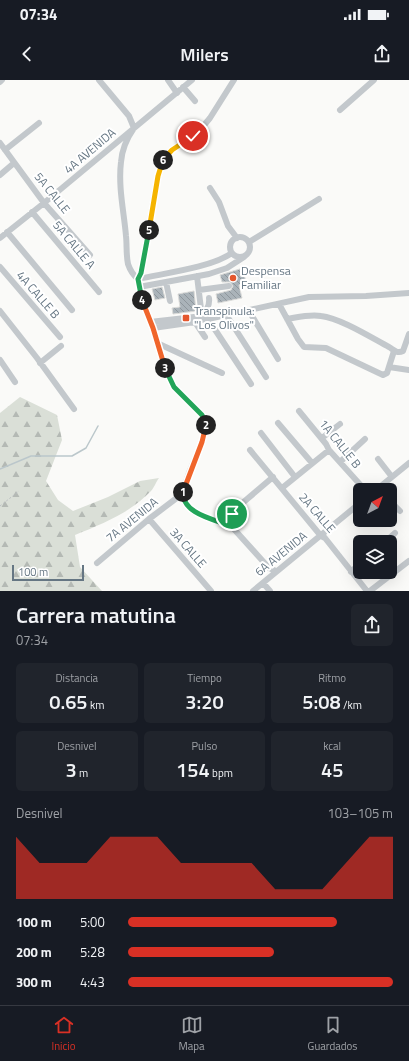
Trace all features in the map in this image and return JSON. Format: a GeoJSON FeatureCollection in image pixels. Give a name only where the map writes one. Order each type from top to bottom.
{"type":"FeatureCollection","features":[{"type":"Feature","properties":{"kind":"street"},"geometry":{"type":"LineString","coordinates":[[99,80],[129,116],[134,128],[128,137],[120,162],[120,181],[127,237],[128,262],[132,273],[138,279]]}},
{"type":"Feature","properties":{"kind":"street"},"geometry":{"type":"LineString","coordinates":[[168,80],[177,92]]}},
{"type":"Feature","properties":{"kind":"street","name":"4A AVENIDA"},"geometry":{"type":"LineString","coordinates":[[0,238],[192,80]]}},
{"type":"Feature","properties":{"kind":"street"},"geometry":{"type":"LineString","coordinates":[[234,80],[210,118],[200,130],[172,150],[163,161],[156,185],[141,273],[138,279],[142,299],[152,325],[165,368],[174,387],[202,415],[206,424],[202,442],[182,494],[185,503],[194,512],[228,525],[238,532],[269,568],[276,571]]}},
{"type":"Feature","properties":{"kind":"street"},"geometry":{"type":"LineString","coordinates":[[340,110],[374,80]]}},
{"type":"Feature","properties":{"kind":"street"},"geometry":{"type":"LineString","coordinates":[[184,87],[195,101]]}},
{"type":"Feature","properties":{"kind":"street"},"geometry":{"type":"LineString","coordinates":[[5,150],[39,123]]}},
{"type":"Feature","properties":{"kind":"street","name":"5A CALLE"},"geometry":{"type":"LineString","coordinates":[[0,143],[44,203],[90,255]]}},
{"type":"Feature","properties":{"kind":"street"},"geometry":{"type":"LineString","coordinates":[[0,174],[14,164]]}},
{"type":"Feature","properties":{"kind":"street"},"geometry":{"type":"LineString","coordinates":[[210,188],[219,202],[228,226],[237,238]]}},
{"type":"Feature","properties":{"kind":"street"},"geometry":{"type":"LineString","coordinates":[[249,242],[319,199]]}},
{"type":"Feature","properties":{"kind":"street","name":"5A CALLE A"},"geometry":{"type":"LineString","coordinates":[[32,212],[99,292]]}},
{"type":"Feature","properties":{"kind":"street"},"geometry":{"type":"LineString","coordinates":[[7,232],[72,310]]}},
{"type":"Feature","properties":{"kind":"street"},"geometry":{"type":"LineString","coordinates":[[139,287],[209,274],[227,268],[244,257],[250,250],[249,242],[245,238],[237,238],[231,244],[230,250],[238,257],[244,257]]}},
{"type":"Feature","properties":{"kind":"street"},"geometry":{"type":"LineString","coordinates":[[138,279],[203,265],[222,259],[232,253]]}},
{"type":"Feature","properties":{"kind":"street","name":"4A CALLE B"},"geometry":{"type":"LineString","coordinates":[[0,267],[60,337]]}},
{"type":"Feature","properties":{"kind":"street"},"geometry":{"type":"LineString","coordinates":[[197,276],[199,290],[199,319],[205,338]]}},
{"type":"Feature","properties":{"kind":"street"},"geometry":{"type":"LineString","coordinates":[[166,282],[170,301]]}},
{"type":"Feature","properties":{"kind":"street"},"geometry":{"type":"LineString","coordinates":[[199,290],[229,286]]}},
{"type":"Feature","properties":{"kind":"street"},"geometry":{"type":"LineString","coordinates":[[152,325],[194,318],[208,319],[227,316],[316,296],[366,296],[409,293]]}},
{"type":"Feature","properties":{"kind":"street"},"geometry":{"type":"LineString","coordinates":[[152,325],[163,327],[199,319],[208,308],[210,302],[209,298]]}},
{"type":"Feature","properties":{"kind":"street"},"geometry":{"type":"LineString","coordinates":[[279,304],[298,339],[305,347],[326,348],[380,375],[386,374],[394,351]]}},
{"type":"Feature","properties":{"kind":"street"},"geometry":{"type":"LineString","coordinates":[[0,311],[74,409]]}},
{"type":"Feature","properties":{"kind":"street"},"geometry":{"type":"LineString","coordinates":[[249,311],[278,359]]}},
{"type":"Feature","properties":{"kind":"street"},"geometry":{"type":"LineString","coordinates":[[227,316],[266,377]]}},
{"type":"Feature","properties":{"kind":"street"},"geometry":{"type":"LineString","coordinates":[[287,319],[310,316],[331,318],[389,347],[394,351],[403,352],[409,334]]}},
{"type":"Feature","properties":{"kind":"street"},"geometry":{"type":"LineString","coordinates":[[208,319],[251,384]]}},
{"type":"Feature","properties":{"kind":"street"},"geometry":{"type":"LineString","coordinates":[[156,340],[160,329],[163,327]]}},
{"type":"Feature","properties":{"kind":"street"},"geometry":{"type":"LineString","coordinates":[[156,340],[222,373]]}},
{"type":"Feature","properties":{"kind":"street"},"geometry":{"type":"LineString","coordinates":[[40,362],[62,346]]}},
{"type":"Feature","properties":{"kind":"street"},"geometry":{"type":"LineString","coordinates":[[0,360],[15,382]]}},
{"type":"Feature","properties":{"kind":"street"},"geometry":{"type":"LineString","coordinates":[[389,367],[409,370]]}},
{"type":"Feature","properties":{"kind":"street","name":"1A CALLE B"},"geometry":{"type":"LineString","coordinates":[[299,411],[322,438],[329,450],[359,483]]}},
{"type":"Feature","properties":{"kind":"street"},"geometry":{"type":"LineString","coordinates":[[278,423],[312,462]]}},
{"type":"Feature","properties":{"kind":"street"},"geometry":{"type":"LineString","coordinates":[[322,438],[340,424]]}},
{"type":"Feature","properties":{"kind":"street"},"geometry":{"type":"LineString","coordinates":[[261,433],[295,477]]}},
{"type":"Feature","properties":{"kind":"street"},"geometry":{"type":"LineString","coordinates":[[340,462],[365,439]]}},
{"type":"Feature","properties":{"kind":"street","name":"2A CALLE"},"geometry":{"type":"LineString","coordinates":[[250,450],[321,536],[325,538],[366,591]]}},
{"type":"Feature","properties":{"kind":"street"},"geometry":{"type":"LineString","coordinates":[[282,488],[312,462],[329,450]]}},
{"type":"Feature","properties":{"kind":"street"},"geometry":{"type":"LineString","coordinates":[[378,459],[392,477]]}},
{"type":"Feature","properties":{"kind":"street"},"geometry":{"type":"LineString","coordinates":[[385,483],[409,463]]}},
{"type":"Feature","properties":{"kind":"street"},"geometry":{"type":"LineString","coordinates":[[228,525],[233,511],[273,478]]}},
{"type":"Feature","properties":{"kind":"street","name":"7A AVENIDA"},"geometry":{"type":"LineString","coordinates":[[97,563],[149,519],[182,494]]}},
{"type":"Feature","properties":{"kind":"street"},"geometry":{"type":"LineString","coordinates":[[397,508],[400,511]]}},
{"type":"Feature","properties":{"kind":"street","name":"6A AVENIDA"},"geometry":{"type":"LineString","coordinates":[[252,591],[353,509]]}},
{"type":"Feature","properties":{"kind":"street","name":"3A CALLE"},"geometry":{"type":"LineString","coordinates":[[149,519],[211,591]]}},
{"type":"Feature","properties":{"kind":"street"},"geometry":{"type":"LineString","coordinates":[[370,591],[409,561]]}},
{"type":"Feature","properties":{"kind":"street"},"geometry":{"type":"LineString","coordinates":[[263,583],[270,591]]}},
{"type":"Feature","properties":{"kind":"path"},"geometry":{"type":"LineString","coordinates":[[0,506],[19,491]]}},
{"type":"Feature","properties":{"kind":"green space"},"geometry":{"type":"Polygon","coordinates":[[[20,397],[57,415],[62,440],[46,481],[58,500],[73,511],[108,497],[140,481],[159,478],[151,491],[134,506],[105,522],[75,535],[80,567],[102,591],[0,591],[0,413],[20,397]]]}},
{"type":"Feature","properties":{"kind":"building"},"geometry":{"type":"Polygon","coordinates":[[[243,268],[246,283],[239,285],[242,298],[218,303],[216,294],[231,290],[233,286],[230,282],[222,282],[220,275],[243,268]]]}},
{"type":"Feature","properties":{"kind":"building"},"geometry":{"type":"Polygon","coordinates":[[[162,287],[165,298],[155,300],[152,289],[162,287]]]}},
{"type":"Feature","properties":{"kind":"building"},"geometry":{"type":"Polygon","coordinates":[[[194,291],[196,311],[173,314],[172,308],[180,307],[178,294],[194,291]]]}},
{"type":"Feature","properties":{"kind":"waterway"},"geometry":{"type":"LineString","coordinates":[[0,469],[31,456],[72,456],[86,448],[98,426]]}},
{"type":"Feature","properties":{"kind":"place","name":"Despensa Familiar"},"geometry":{"type":"Point","coordinates":[233,278]}},
{"type":"Feature","properties":{"kind":"place","name":"Transpinula: \"Los Olivos\""},"geometry":{"type":"Point","coordinates":[186,318]}},
{"type":"Feature","properties":{"kind":"route"},"geometry":{"type":"LineString","coordinates":[[193,136],[174,148],[165,158],[160,168],[141,273],[138,279],[142,299],[153,328],[165,368],[174,387],[202,415],[206,424],[202,442],[182,494],[185,503],[194,512],[228,525],[232,514]]}}]}
